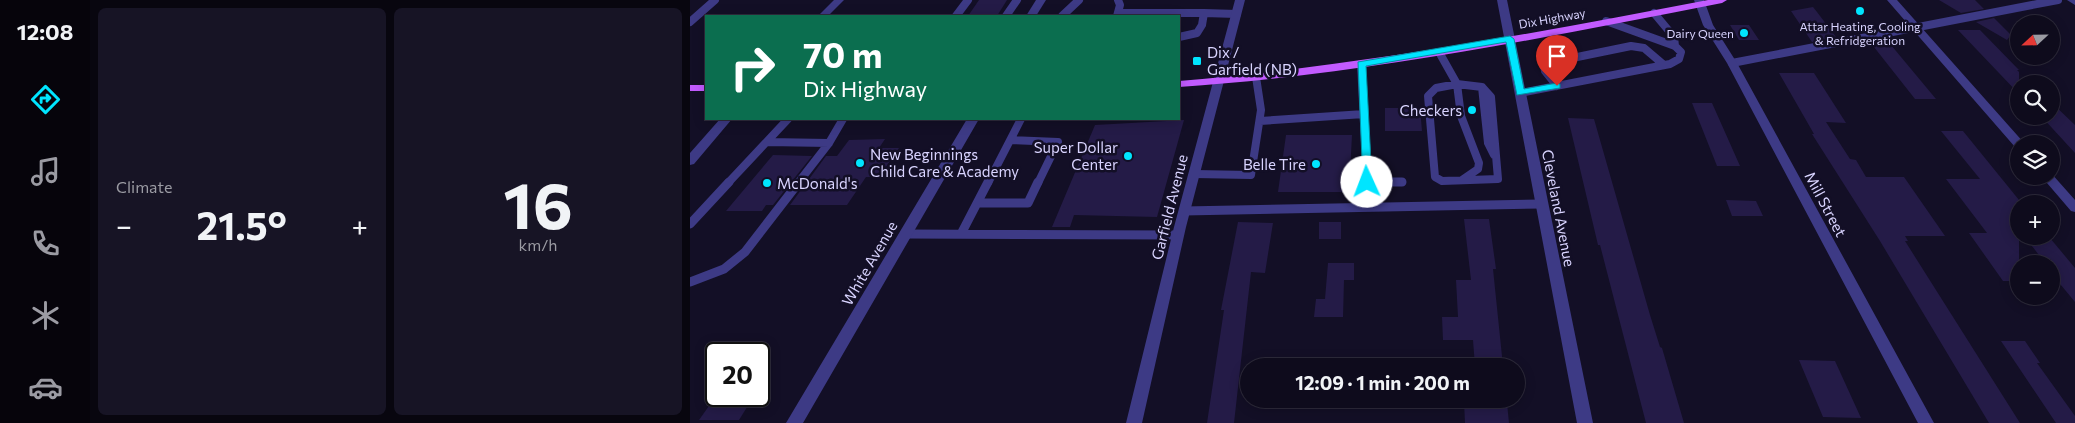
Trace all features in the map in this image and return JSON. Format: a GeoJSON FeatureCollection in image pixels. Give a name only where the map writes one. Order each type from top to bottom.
{"type":"FeatureCollection","features":[{"type":"Feature","properties":{"kind":"main road","name":"Dix Highway"},"geometry":{"type":"LineString","coordinates":[[1180,84],[1362,64],[1654,13],[1700,2],[1722,0]]}},
{"type":"Feature","properties":{"kind":"main road"},"geometry":{"type":"LineString","coordinates":[[690,88],[705,88]]}},
{"type":"Feature","properties":{"kind":"street"},"geometry":{"type":"LineString","coordinates":[[824,15],[839,0]]}},
{"type":"Feature","properties":{"kind":"street"},"geometry":{"type":"LineString","coordinates":[[1032,15],[1041,0]]}},
{"type":"Feature","properties":{"kind":"street","name":"Garfield Avenue"},"geometry":{"type":"LineString","coordinates":[[1134,423],[1184,211],[1240,0]]}},
{"type":"Feature","properties":{"kind":"street","name":"Cleveland Avenue"},"geometry":{"type":"LineString","coordinates":[[1502,0],[1585,423]]}},
{"type":"Feature","properties":{"kind":"street"},"geometry":{"type":"LineString","coordinates":[[1892,0],[2011,135]]}},
{"type":"Feature","properties":{"kind":"street","name":"Mill Street"},"geometry":{"type":"LineString","coordinates":[[1700,2],[1708,25],[1732,63],[1926,423]]}},
{"type":"Feature","properties":{"kind":"street"},"geometry":{"type":"LineString","coordinates":[[690,161],[725,120]]}},
{"type":"Feature","properties":{"kind":"street","name":"White Avenue"},"geometry":{"type":"LineString","coordinates":[[794,423],[972,120]]}},
{"type":"Feature","properties":{"kind":"street"},"geometry":{"type":"LineString","coordinates":[[2055,185],[2075,208]]}},
{"type":"Feature","properties":{"kind":"lane"},"geometry":{"type":"LineString","coordinates":[[690,22],[715,0]]}},
{"type":"Feature","properties":{"kind":"lane"},"geometry":{"type":"LineString","coordinates":[[957,15],[968,0]]}},
{"type":"Feature","properties":{"kind":"lane"},"geometry":{"type":"LineString","coordinates":[[1007,15],[1017,0]]}},
{"type":"Feature","properties":{"kind":"lane"},"geometry":{"type":"LineString","coordinates":[[1063,15],[1068,8],[1079,0]]}},
{"type":"Feature","properties":{"kind":"lane"},"geometry":{"type":"LineString","coordinates":[[1118,0],[1120,5],[1118,15],[1204,12],[1236,14]]}},
{"type":"Feature","properties":{"kind":"lane"},"geometry":{"type":"LineString","coordinates":[[1732,63],[2058,0]]}},
{"type":"Feature","properties":{"kind":"lane"},"geometry":{"type":"LineString","coordinates":[[1180,37],[1197,33],[1204,12]]}},
{"type":"Feature","properties":{"kind":"lane"},"geometry":{"type":"LineString","coordinates":[[1654,13],[1674,37],[1675,46]]}},
{"type":"Feature","properties":{"kind":"lane"},"geometry":{"type":"LineString","coordinates":[[1520,93],[1664,65],[1680,59],[1681,52],[1675,46],[1606,21]]}},
{"type":"Feature","properties":{"kind":"lane"},"geometry":{"type":"LineString","coordinates":[[1557,86],[1545,71],[1544,66],[1548,63],[1631,46],[1644,48],[1664,65]]}},
{"type":"Feature","properties":{"kind":"lane"},"geometry":{"type":"LineString","coordinates":[[1439,52],[1457,84],[1461,116],[1479,162],[1478,169],[1459,181]]}},
{"type":"Feature","properties":{"kind":"lane"},"geometry":{"type":"LineString","coordinates":[[1362,64],[1367,182],[1402,182]]}},
{"type":"Feature","properties":{"kind":"lane"},"geometry":{"type":"LineString","coordinates":[[1194,174],[1214,176],[1251,174],[1261,110],[1256,77]]}},
{"type":"Feature","properties":{"kind":"lane"},"geometry":{"type":"LineString","coordinates":[[1457,84],[1482,87],[1488,143],[1496,160],[1498,179],[1442,181],[1435,177],[1428,96],[1436,88],[1457,84]]}},
{"type":"Feature","properties":{"kind":"lane"},"geometry":{"type":"LineString","coordinates":[[1260,121],[1364,114]]}},
{"type":"Feature","properties":{"kind":"lane"},"geometry":{"type":"LineString","coordinates":[[690,224],[787,120]]}},
{"type":"Feature","properties":{"kind":"lane"},"geometry":{"type":"LineString","coordinates":[[690,282],[724,268],[745,252],[828,143],[842,120]]}},
{"type":"Feature","properties":{"kind":"lane"},"geometry":{"type":"LineString","coordinates":[[961,234],[1021,120]]}},
{"type":"Feature","properties":{"kind":"lane"},"geometry":{"type":"LineString","coordinates":[[978,203],[1028,203],[1058,142],[1011,140]]}},
{"type":"Feature","properties":{"kind":"lane"},"geometry":{"type":"LineString","coordinates":[[767,142],[828,143]]}},
{"type":"Feature","properties":{"kind":"lane"},"geometry":{"type":"LineString","coordinates":[[1184,211],[1541,204]]}},
{"type":"Feature","properties":{"kind":"lane"},"geometry":{"type":"LineString","coordinates":[[905,234],[1178,235]]}},
{"type":"Feature","properties":{"kind":"building"},"geometry":{"type":"Polygon","coordinates":[[[979,0],[1007,0],[998,15],[969,15],[979,0]]]}},
{"type":"Feature","properties":{"kind":"building"},"geometry":{"type":"Polygon","coordinates":[[[1939,0],[1975,0],[1984,9],[1961,13],[1939,0]]]}},
{"type":"Feature","properties":{"kind":"building"},"geometry":{"type":"Polygon","coordinates":[[[1813,7],[1836,37],[1812,42],[1791,11],[1813,7]]]}},
{"type":"Feature","properties":{"kind":"building"},"geometry":{"type":"Polygon","coordinates":[[[1994,18],[2010,36],[2007,40],[1976,22],[1994,18]]]}},
{"type":"Feature","properties":{"kind":"building","name":"Dairy Queen"},"geometry":{"type":"Polygon","coordinates":[[[1730,25],[1749,25],[1759,40],[1739,40],[1730,25]]]}},
{"type":"Feature","properties":{"kind":"building"},"geometry":{"type":"Polygon","coordinates":[[[1958,30],[1980,30],[2010,61],[2010,65],[2014,65],[2019,70],[2017,70],[2019,75],[2010,75],[2010,85],[1958,30]]]}},
{"type":"Feature","properties":{"kind":"building"},"geometry":{"type":"Polygon","coordinates":[[[1886,39],[1936,99],[1915,99],[1870,42],[1886,39]]]}},
{"type":"Feature","properties":{"kind":"building"},"geometry":{"type":"Polygon","coordinates":[[[1779,73],[1814,73],[1846,123],[1826,122],[1850,159],[1856,160],[1866,177],[1904,177],[1945,236],[1905,236],[1908,241],[1905,241],[2020,423],[1989,423],[1880,241],[1812,134],[1814,134],[1779,73]]]}},
{"type":"Feature","properties":{"kind":"building"},"geometry":{"type":"Polygon","coordinates":[[[1692,103],[1712,103],[1740,166],[1717,166],[1692,103]]]}},
{"type":"Feature","properties":{"kind":"building"},"geometry":{"type":"Polygon","coordinates":[[[1385,108],[1420,108],[1422,131],[1385,131],[1385,108]]]}},
{"type":"Feature","properties":{"kind":"building"},"geometry":{"type":"Polygon","coordinates":[[[2060,111],[2075,125],[2075,153],[2060,135],[2049,125],[2060,125],[2060,111]]]}},
{"type":"Feature","properties":{"kind":"building"},"geometry":{"type":"Polygon","coordinates":[[[1568,118],[1594,119],[1650,315],[1660,347],[1662,348],[1684,423],[1646,423],[1600,245],[1598,245],[1568,118]]]}},
{"type":"Feature","properties":{"kind":"building","name":"Super Dollar Center"},"geometry":{"type":"Polygon","coordinates":[[[1184,120],[1157,217],[1074,215],[1070,227],[1052,227],[1095,125],[1184,120]]]}},
{"type":"Feature","properties":{"kind":"building"},"geometry":{"type":"Polygon","coordinates":[[[1941,131],[1963,131],[2015,195],[2010,195],[2010,245],[2019,245],[2019,255],[2010,255],[2010,281],[2003,281],[1969,233],[1987,233],[1946,179],[1980,179],[1941,131]]]}},
{"type":"Feature","properties":{"kind":"building","name":"Belle Tire"},"geometry":{"type":"Polygon","coordinates":[[[1286,135],[1352,135],[1349,192],[1278,192],[1286,135]]]}},
{"type":"Feature","properties":{"kind":"building","name":"New Beginnings Child Care & Academy"},"geometry":{"type":"Polygon","coordinates":[[[885,139],[879,148],[899,148],[879,177],[866,177],[847,205],[790,205],[826,156],[837,156],[849,140],[885,139]]]}},
{"type":"Feature","properties":{"kind":"building","name":"McDonald's"},"geometry":{"type":"Polygon","coordinates":[[[773,155],[812,156],[773,205],[766,205],[762,211],[726,211],[773,155]]]}},
{"type":"Feature","properties":{"kind":"building"},"geometry":{"type":"Polygon","coordinates":[[[1726,200],[1756,201],[1763,216],[1732,216],[1726,200]]]}},
{"type":"Feature","properties":{"kind":"building"},"geometry":{"type":"Polygon","coordinates":[[[1464,219],[1489,219],[1496,269],[1493,269],[1502,358],[1474,358],[1473,340],[1443,340],[1442,317],[1458,317],[1456,280],[1471,280],[1464,219]]]}},
{"type":"Feature","properties":{"kind":"building"},"geometry":{"type":"Polygon","coordinates":[[[1238,222],[1273,223],[1265,273],[1251,272],[1234,423],[1207,423],[1224,310],[1221,310],[1238,222]]]}},
{"type":"Feature","properties":{"kind":"building"},"geometry":{"type":"Polygon","coordinates":[[[1319,222],[1341,222],[1341,239],[1319,239],[1319,222]]]}},
{"type":"Feature","properties":{"kind":"building"},"geometry":{"type":"Polygon","coordinates":[[[2031,245],[2056,245],[2075,268],[2075,302],[2060,284],[2060,255],[2039,255],[2031,245]]]}},
{"type":"Feature","properties":{"kind":"building"},"geometry":{"type":"Polygon","coordinates":[[[1328,263],[1354,263],[1354,280],[1344,280],[1343,317],[1314,317],[1316,299],[1325,299],[1328,263]]]}},
{"type":"Feature","properties":{"kind":"building"},"geometry":{"type":"Polygon","coordinates":[[[2001,341],[2025,341],[2040,363],[2037,363],[2075,416],[2075,423],[2056,423],[2001,341]]]}},
{"type":"Feature","properties":{"kind":"building"},"geometry":{"type":"Polygon","coordinates":[[[1799,360],[1835,361],[1861,418],[1823,417],[1799,360]]]}},
{"type":"Feature","properties":{"kind":"building"},"geometry":{"type":"Polygon","coordinates":[[[708,407],[747,407],[739,420],[699,420],[708,407]]]}},
{"type":"Feature","properties":{"kind":"building"},"geometry":{"type":"Polygon","coordinates":[[[1464,408],[1508,408],[1509,423],[1465,423],[1464,408]]]}},
{"type":"Feature","properties":{"kind":"place","name":"Attar Heating, Cooling & Refridgeration"},"geometry":{"type":"Point","coordinates":[1860,11]}},
{"type":"Feature","properties":{"kind":"place","name":"Dairy Queen"},"geometry":{"type":"Point","coordinates":[1744,33]}},
{"type":"Feature","properties":{"kind":"place","name":"Dix / Garfield (NB)"},"geometry":{"type":"Point","coordinates":[1197,61]}},
{"type":"Feature","properties":{"kind":"place","name":"Checkers"},"geometry":{"type":"Point","coordinates":[1472,110]}},
{"type":"Feature","properties":{"kind":"place","name":"Super Dollar Center"},"geometry":{"type":"Point","coordinates":[1128,156]}},
{"type":"Feature","properties":{"kind":"place","name":"New Beginnings Child Care & Academy"},"geometry":{"type":"Point","coordinates":[860,163]}},
{"type":"Feature","properties":{"kind":"place","name":"Belle Tire"},"geometry":{"type":"Point","coordinates":[1316,164]}},
{"type":"Feature","properties":{"kind":"place","name":"McDonald's"},"geometry":{"type":"Point","coordinates":[767,183]}},
{"type":"Feature","properties":{"kind":"route"},"geometry":{"type":"LineString","coordinates":[[1367,182],[1362,64],[1510,39],[1520,93],[1557,86]]}}]}
